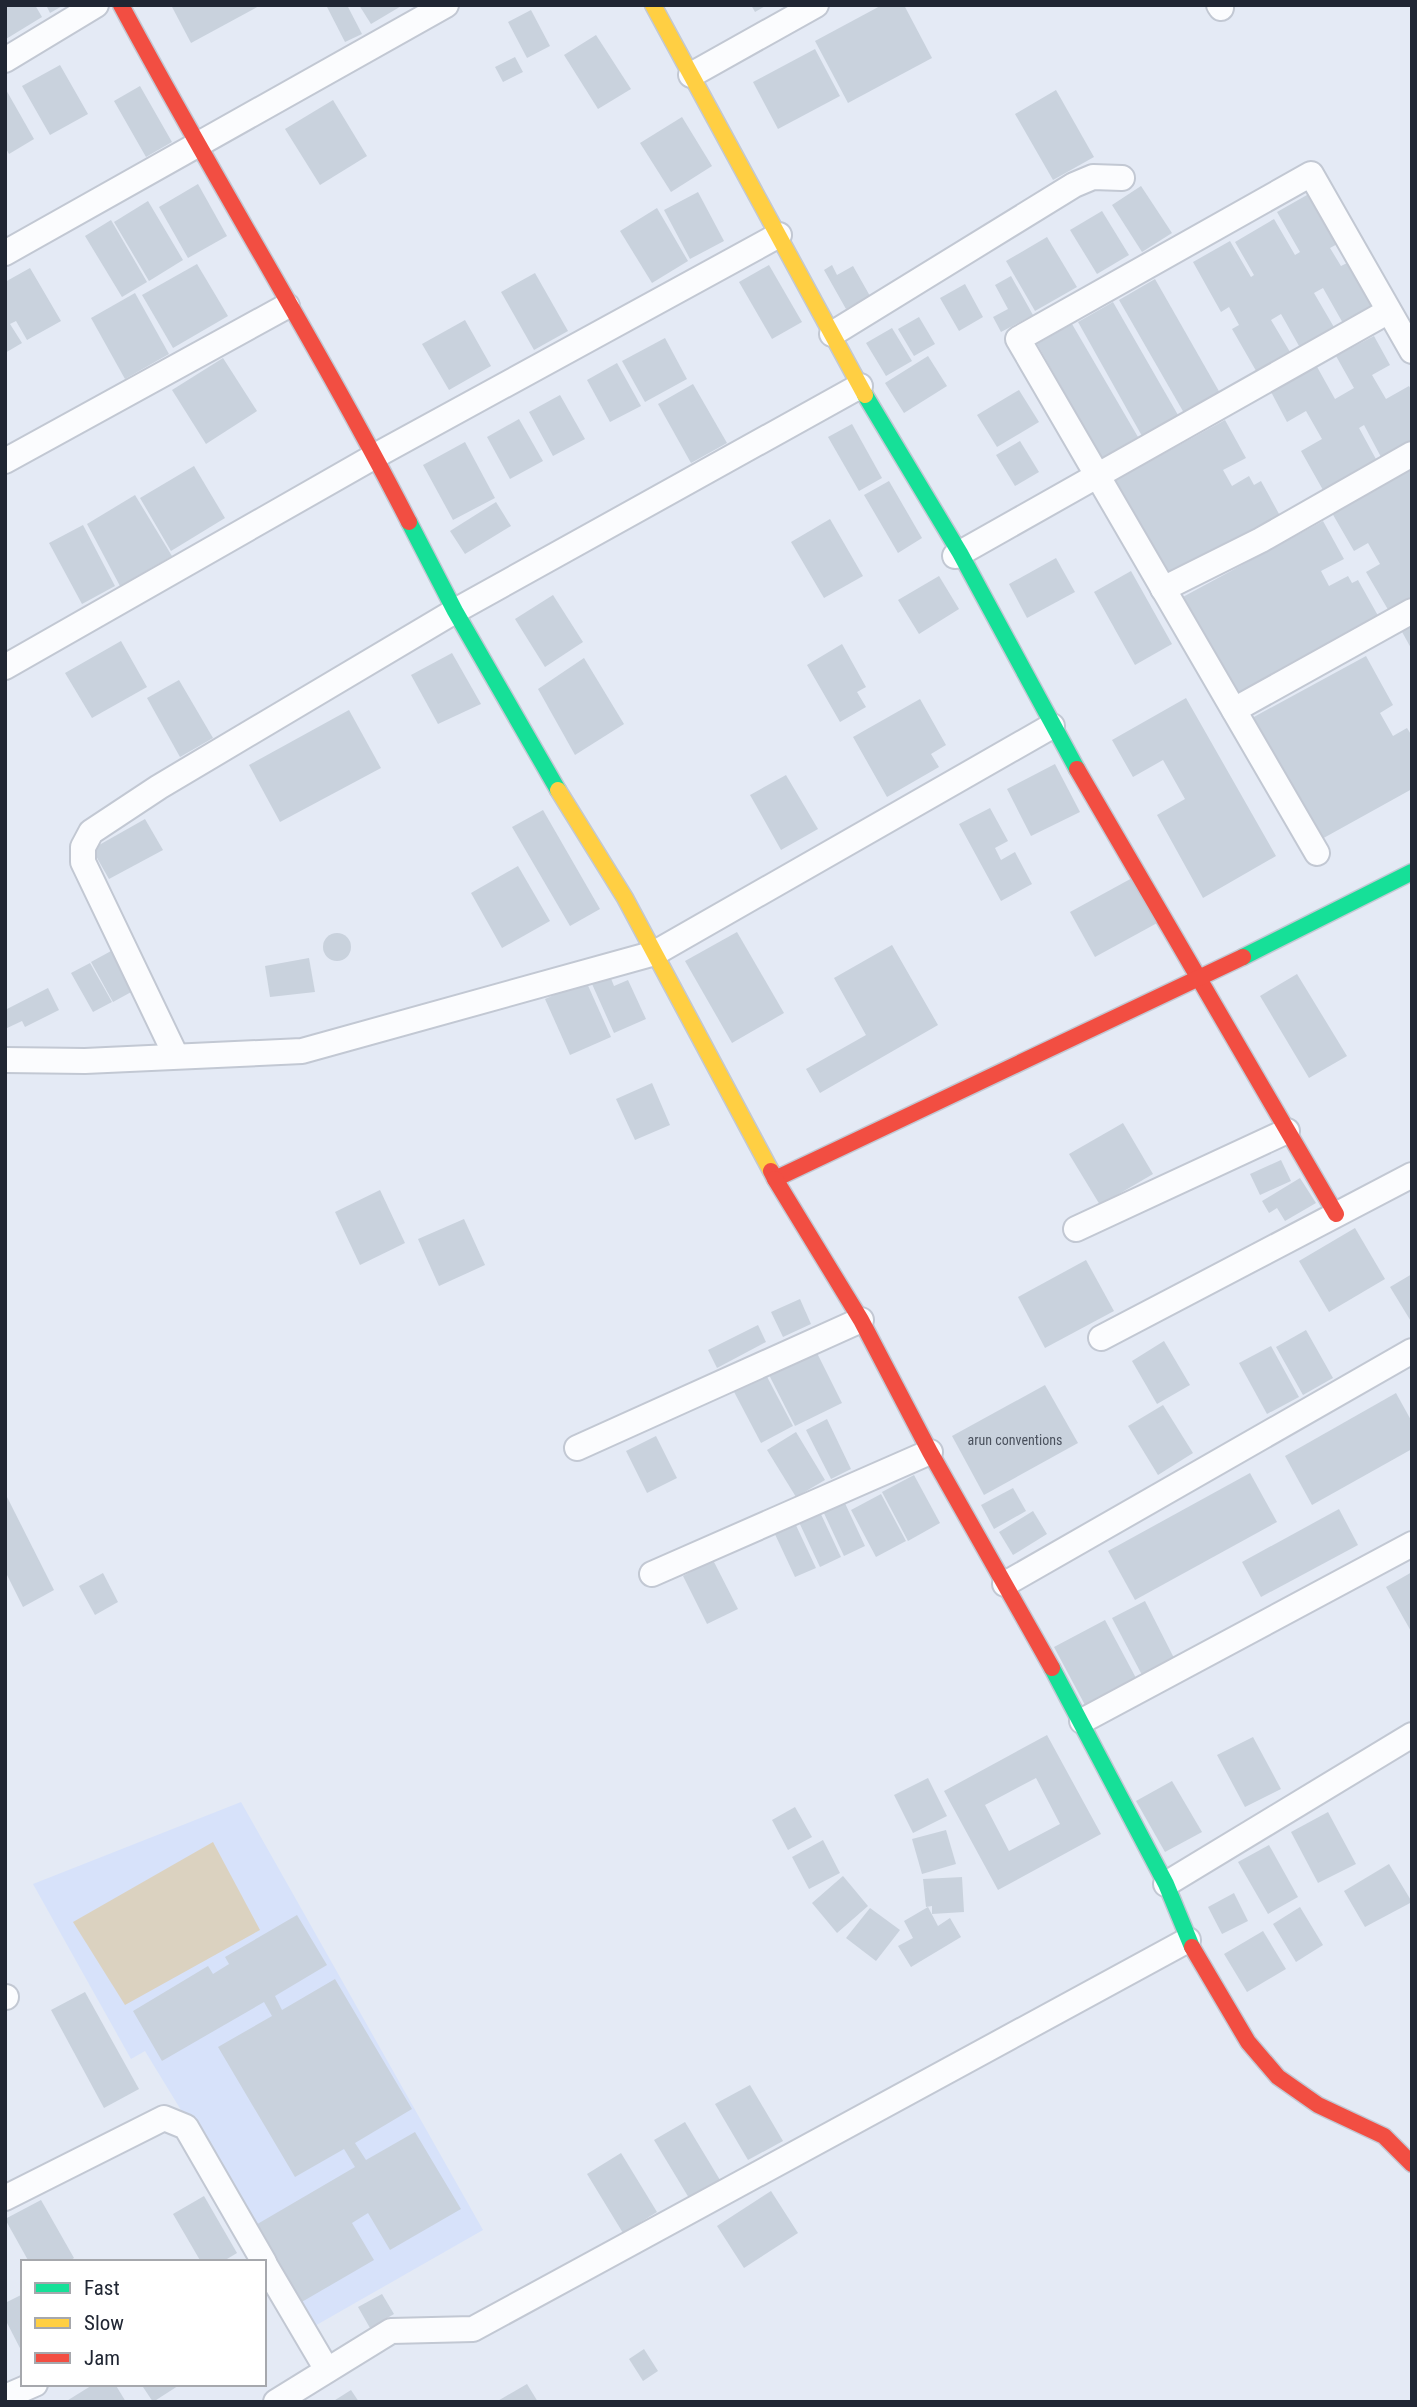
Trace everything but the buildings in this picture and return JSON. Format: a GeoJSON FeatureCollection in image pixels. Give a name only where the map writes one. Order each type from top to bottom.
{"type":"FeatureCollection","features":[{"type":"Feature","properties":{"kind":"street"},"geometry":{"type":"LineString","coordinates":[[5,60],[96,5]]}},
{"type":"Feature","properties":{"kind":"street"},"geometry":{"type":"LineString","coordinates":[[121,5],[196,145],[375,456],[455,611],[655,953],[775,1179],[861,1320],[930,1452],[1082,1721],[1166,1884],[1188,1940],[1248,2042],[1278,2077],[1318,2105],[1384,2136],[1412,2164]]}},
{"type":"Feature","properties":{"kind":"street"},"geometry":{"type":"LineString","coordinates":[[5,253],[446,5]]}},
{"type":"Feature","properties":{"kind":"street"},"geometry":{"type":"LineString","coordinates":[[653,5],[860,386],[1052,726],[1336,1214]]}},
{"type":"Feature","properties":{"kind":"street"},"geometry":{"type":"LineString","coordinates":[[691,75],[816,5]]}},
{"type":"Feature","properties":{"kind":"street"},"geometry":{"type":"LineString","coordinates":[[1317,853],[1018,339],[1311,174],[1387,312],[1412,351]]}},
{"type":"Feature","properties":{"kind":"street"},"geometry":{"type":"LineString","coordinates":[[832,334],[1074,185],[1093,177],[1122,178]]}},
{"type":"Feature","properties":{"kind":"street"},"geometry":{"type":"LineString","coordinates":[[5,667],[375,456],[779,235]]}},
{"type":"Feature","properties":{"kind":"street"},"geometry":{"type":"LineString","coordinates":[[5,461],[287,306]]}},
{"type":"Feature","properties":{"kind":"street"},"geometry":{"type":"LineString","coordinates":[[957,555],[1387,312]]}},
{"type":"Feature","properties":{"kind":"street"},"geometry":{"type":"LineString","coordinates":[[177,1056],[83,862],[86,839],[91,832],[159,787],[455,611],[860,386]]}},
{"type":"Feature","properties":{"kind":"street"},"geometry":{"type":"LineString","coordinates":[[1163,589],[1261,540],[1412,454]]}},
{"type":"Feature","properties":{"kind":"street"},"geometry":{"type":"LineString","coordinates":[[1234,710],[1412,611]]}},
{"type":"Feature","properties":{"kind":"street"},"geometry":{"type":"LineString","coordinates":[[5,1060],[85,1061],[302,1051],[655,953],[1052,726]]}},
{"type":"Feature","properties":{"kind":"street"},"geometry":{"type":"LineString","coordinates":[[775,1179],[1200,979],[1412,872]]}},
{"type":"Feature","properties":{"kind":"street"},"geometry":{"type":"LineString","coordinates":[[1076,1229],[1287,1130]]}},
{"type":"Feature","properties":{"kind":"street"},"geometry":{"type":"LineString","coordinates":[[1101,1338],[1412,1175]]}},
{"type":"Feature","properties":{"kind":"street"},"geometry":{"type":"LineString","coordinates":[[576,1448],[861,1320]]}},
{"type":"Feature","properties":{"kind":"street"},"geometry":{"type":"LineString","coordinates":[[1005,1584],[1412,1351]]}},
{"type":"Feature","properties":{"kind":"street"},"geometry":{"type":"LineString","coordinates":[[652,1574],[930,1452]]}},
{"type":"Feature","properties":{"kind":"street"},"geometry":{"type":"LineString","coordinates":[[1082,1721],[1412,1544]]}},
{"type":"Feature","properties":{"kind":"street"},"geometry":{"type":"LineString","coordinates":[[1166,1884],[1412,1735]]}},
{"type":"Feature","properties":{"kind":"street"},"geometry":{"type":"LineString","coordinates":[[276,2402],[391,2331],[473,2329],[1188,1940]]}},
{"type":"Feature","properties":{"kind":"street"},"geometry":{"type":"LineString","coordinates":[[5,2198],[164,2118],[186,2127],[263,2260]]}},
{"type":"Feature","properties":{"kind":"street"},"geometry":{"type":"LineString","coordinates":[[266,2265],[327,2370]]}},
{"type":"Feature","properties":{"kind":"street"},"geometry":{"type":"LineString","coordinates":[[5,2397],[30,2386]]}},
{"type":"Feature","properties":{"kind":"shaded area"},"geometry":{"type":"Polygon","coordinates":[[[241,1802],[483,2230],[313,2327],[145,2051],[131,2059],[33,1884],[241,1802]]]}},
{"type":"Feature","properties":{"kind":"shaded area"},"geometry":{"type":"Polygon","coordinates":[[[213,1842],[260,1930],[125,2005],[73,1922],[213,1842]]]}},
{"type":"Feature","properties":{"kind":"traffic: fast"},"geometry":{"type":"LineString","coordinates":[[865,395],[960,553],[1077,769]]}},
{"type":"Feature","properties":{"kind":"traffic: fast"},"geometry":{"type":"LineString","coordinates":[[409,522],[455,611],[558,790]]}},
{"type":"Feature","properties":{"kind":"traffic: fast"},"geometry":{"type":"LineString","coordinates":[[1243,957],[1412,872]]}},
{"type":"Feature","properties":{"kind":"traffic: fast"},"geometry":{"type":"LineString","coordinates":[[1052,1668],[1166,1884],[1192,1947]]}},
{"type":"Feature","properties":{"kind":"traffic: slow"},"geometry":{"type":"LineString","coordinates":[[653,5],[865,395]]}},
{"type":"Feature","properties":{"kind":"traffic: slow"},"geometry":{"type":"LineString","coordinates":[[558,790],[625,898],[771,1171]]}},
{"type":"Feature","properties":{"kind":"traffic: jam"},"geometry":{"type":"LineString","coordinates":[[121,5],[339,392],[409,522]]}},
{"type":"Feature","properties":{"kind":"traffic: jam"},"geometry":{"type":"LineString","coordinates":[[1077,769],[1336,1214]]}},
{"type":"Feature","properties":{"kind":"traffic: jam"},"geometry":{"type":"LineString","coordinates":[[771,1171],[775,1179],[1243,957]]}},
{"type":"Feature","properties":{"kind":"traffic: jam"},"geometry":{"type":"LineString","coordinates":[[775,1179],[861,1320],[930,1452],[1052,1668]]}},
{"type":"Feature","properties":{"kind":"traffic: jam"},"geometry":{"type":"LineString","coordinates":[[1192,1947],[1248,2042],[1278,2077],[1318,2105],[1384,2136],[1412,2164]]}}]}
